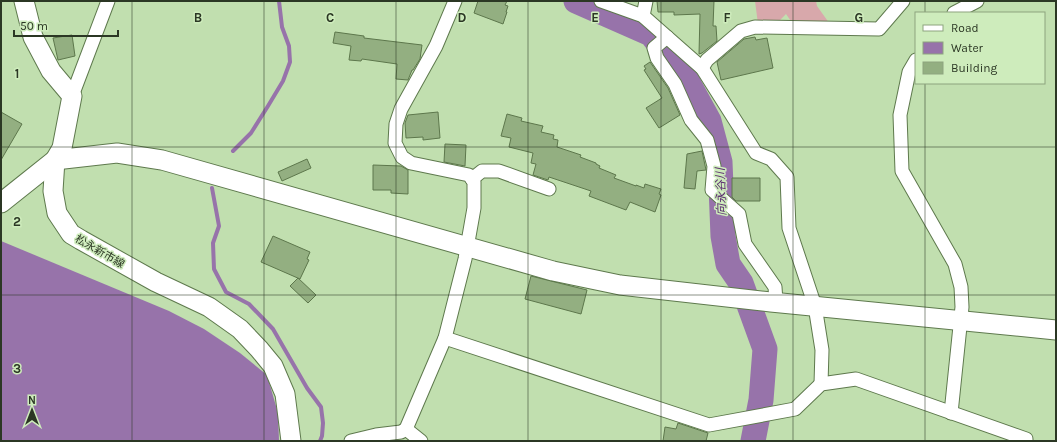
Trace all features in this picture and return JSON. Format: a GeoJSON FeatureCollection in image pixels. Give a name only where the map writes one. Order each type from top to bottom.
{"type":"FeatureCollection","features":[{"type":"Feature","properties":{"kind":"street"},"geometry":{"type":"LineString","coordinates":[[24,1],[33,37],[51,71],[72,96],[108,1]]}},
{"type":"Feature","properties":{"kind":"street"},"geometry":{"type":"LineString","coordinates":[[351,441],[376,434],[401,432],[406,429],[444,338],[468,246],[474,208],[474,182],[472,179],[469,175],[411,163],[402,157],[395,143],[396,124],[401,109],[436,46],[454,1]]}},
{"type":"Feature","properties":{"kind":"street"},"geometry":{"type":"LineString","coordinates":[[601,1],[643,16],[702,68],[756,153],[771,159],[787,177],[788,228],[815,306],[822,350],[821,384]]}},
{"type":"Feature","properties":{"kind":"street"},"geometry":{"type":"LineString","coordinates":[[643,16],[646,1]]}},
{"type":"Feature","properties":{"kind":"street"},"geometry":{"type":"LineString","coordinates":[[702,68],[707,60],[741,31],[755,27],[879,29],[903,1]]}},
{"type":"Feature","properties":{"kind":"street"},"geometry":{"type":"LineString","coordinates":[[956,12],[977,1]]}},
{"type":"Feature","properties":{"kind":"street"},"geometry":{"type":"LineString","coordinates":[[667,37],[654,48],[657,58],[675,84],[691,120],[707,140],[714,166],[712,190],[739,214],[745,244],[775,287],[773,302]]}},
{"type":"Feature","properties":{"kind":"street"},"geometry":{"type":"LineString","coordinates":[[915,62],[910,72],[900,115],[902,171],[955,264],[960,287],[962,307],[951,413]]}},
{"type":"Feature","properties":{"kind":"street","name":"松永新市線"},"geometry":{"type":"LineString","coordinates":[[72,96],[62,148],[55,160],[53,191],[57,213],[71,234],[156,282],[209,307],[240,329],[259,349],[272,366],[285,394],[290,441]]}},
{"type":"Feature","properties":{"kind":"street"},"geometry":{"type":"LineString","coordinates":[[1,203],[55,160],[117,153],[162,160],[553,271],[620,285],[773,302],[1056,330]]}},
{"type":"Feature","properties":{"kind":"street"},"geometry":{"type":"LineString","coordinates":[[472,179],[482,171],[499,171],[549,189]]}},
{"type":"Feature","properties":{"kind":"street"},"geometry":{"type":"LineString","coordinates":[[444,338],[709,425],[795,409],[821,384],[856,379],[1026,439],[1026,441]]}},
{"type":"Feature","properties":{"kind":"street"},"geometry":{"type":"LineString","coordinates":[[406,429],[421,441]]}},
{"type":"Feature","properties":{"kind":"shaded area"},"geometry":{"type":"Polygon","coordinates":[[[755,1],[816,1],[817,6],[832,27],[795,27],[786,14],[776,24],[758,24],[755,1]]]}},
{"type":"Feature","properties":{"kind":"water"},"geometry":{"type":"Polygon","coordinates":[[[1,241],[169,311],[204,329],[240,353],[267,375],[278,413],[279,441],[1,441],[1,241]]]}},
{"type":"Feature","properties":{"kind":"building"},"geometry":{"type":"Polygon","coordinates":[[[478,1],[507,1],[505,5],[508,6],[507,12],[503,24],[474,13],[478,1]]]}},
{"type":"Feature","properties":{"kind":"building"},"geometry":{"type":"Polygon","coordinates":[[[657,1],[714,1],[713,26],[716,26],[717,41],[699,54],[700,14],[674,15],[674,12],[658,12],[657,1]]]}},
{"type":"Feature","properties":{"kind":"building"},"geometry":{"type":"Polygon","coordinates":[[[335,32],[364,36],[364,38],[422,45],[420,59],[412,70],[408,80],[396,79],[397,64],[362,59],[361,61],[349,60],[351,46],[333,43],[335,32]]]}},
{"type":"Feature","properties":{"kind":"building"},"geometry":{"type":"Polygon","coordinates":[[[72,35],[75,56],[58,60],[53,38],[72,35]]]}},
{"type":"Feature","properties":{"kind":"building"},"geometry":{"type":"Polygon","coordinates":[[[755,37],[756,40],[767,38],[773,68],[721,80],[717,62],[744,39],[755,37]]]}},
{"type":"Feature","properties":{"kind":"building"},"geometry":{"type":"Polygon","coordinates":[[[650,62],[668,88],[680,115],[659,128],[646,108],[662,98],[644,70],[646,69],[644,66],[650,62]]]}},
{"type":"Feature","properties":{"kind":"building"},"geometry":{"type":"Polygon","coordinates":[[[1,112],[22,124],[1,160],[1,112]]]}},
{"type":"Feature","properties":{"kind":"building"},"geometry":{"type":"Polygon","coordinates":[[[438,112],[440,138],[423,140],[423,137],[406,138],[405,123],[408,115],[438,112]]]}},
{"type":"Feature","properties":{"kind":"building"},"geometry":{"type":"Polygon","coordinates":[[[507,114],[522,118],[521,121],[543,126],[541,132],[554,135],[553,139],[558,140],[557,147],[581,155],[580,157],[596,163],[600,166],[599,168],[616,175],[614,178],[644,188],[645,184],[661,189],[659,194],[661,195],[655,212],[630,202],[626,210],[589,196],[591,191],[549,177],[548,180],[533,175],[536,164],[531,163],[533,153],[509,147],[511,138],[501,136],[507,114]]]}},
{"type":"Feature","properties":{"kind":"building"},"geometry":{"type":"Polygon","coordinates":[[[445,144],[466,145],[465,166],[444,162],[445,144]]]}},
{"type":"Feature","properties":{"kind":"building"},"geometry":{"type":"Polygon","coordinates":[[[702,151],[706,170],[697,171],[695,189],[684,188],[687,154],[702,151]]]}},
{"type":"Feature","properties":{"kind":"building"},"geometry":{"type":"Polygon","coordinates":[[[307,159],[311,168],[282,181],[278,172],[307,159]]]}},
{"type":"Feature","properties":{"kind":"building"},"geometry":{"type":"Polygon","coordinates":[[[373,165],[401,166],[408,170],[408,194],[391,193],[391,190],[373,190],[373,165]]]}},
{"type":"Feature","properties":{"kind":"building"},"geometry":{"type":"Polygon","coordinates":[[[732,178],[760,178],[760,201],[736,201],[732,197],[732,178]]]}},
{"type":"Feature","properties":{"kind":"building"},"geometry":{"type":"Polygon","coordinates":[[[273,236],[310,252],[307,259],[309,260],[300,279],[261,262],[273,236]]]}},
{"type":"Feature","properties":{"kind":"building"},"geometry":{"type":"Polygon","coordinates":[[[531,276],[587,290],[581,314],[525,299],[531,276]]]}},
{"type":"Feature","properties":{"kind":"building"},"geometry":{"type":"Polygon","coordinates":[[[298,278],[316,295],[308,303],[290,286],[298,278]]]}},
{"type":"Feature","properties":{"kind":"building"},"geometry":{"type":"Polygon","coordinates":[[[678,423],[708,433],[706,441],[663,441],[665,427],[676,429],[678,423]]]}},
{"type":"Feature","properties":{"kind":"waterway"},"geometry":{"type":"LineString","coordinates":[[233,151],[251,133],[283,81],[290,62],[289,46],[282,27],[279,1]]}},
{"type":"Feature","properties":{"kind":"waterway","name":"向永谷川"},"geometry":{"type":"LineString","coordinates":[[576,1],[651,34],[685,77],[709,121],[720,162],[723,236],[728,264],[741,283],[765,349],[761,400],[753,441]]}},
{"type":"Feature","properties":{"kind":"waterway"},"geometry":{"type":"LineString","coordinates":[[212,188],[219,226],[213,243],[214,269],[226,292],[249,304],[273,329],[307,388],[321,407],[323,423],[320,441]]}}]}
